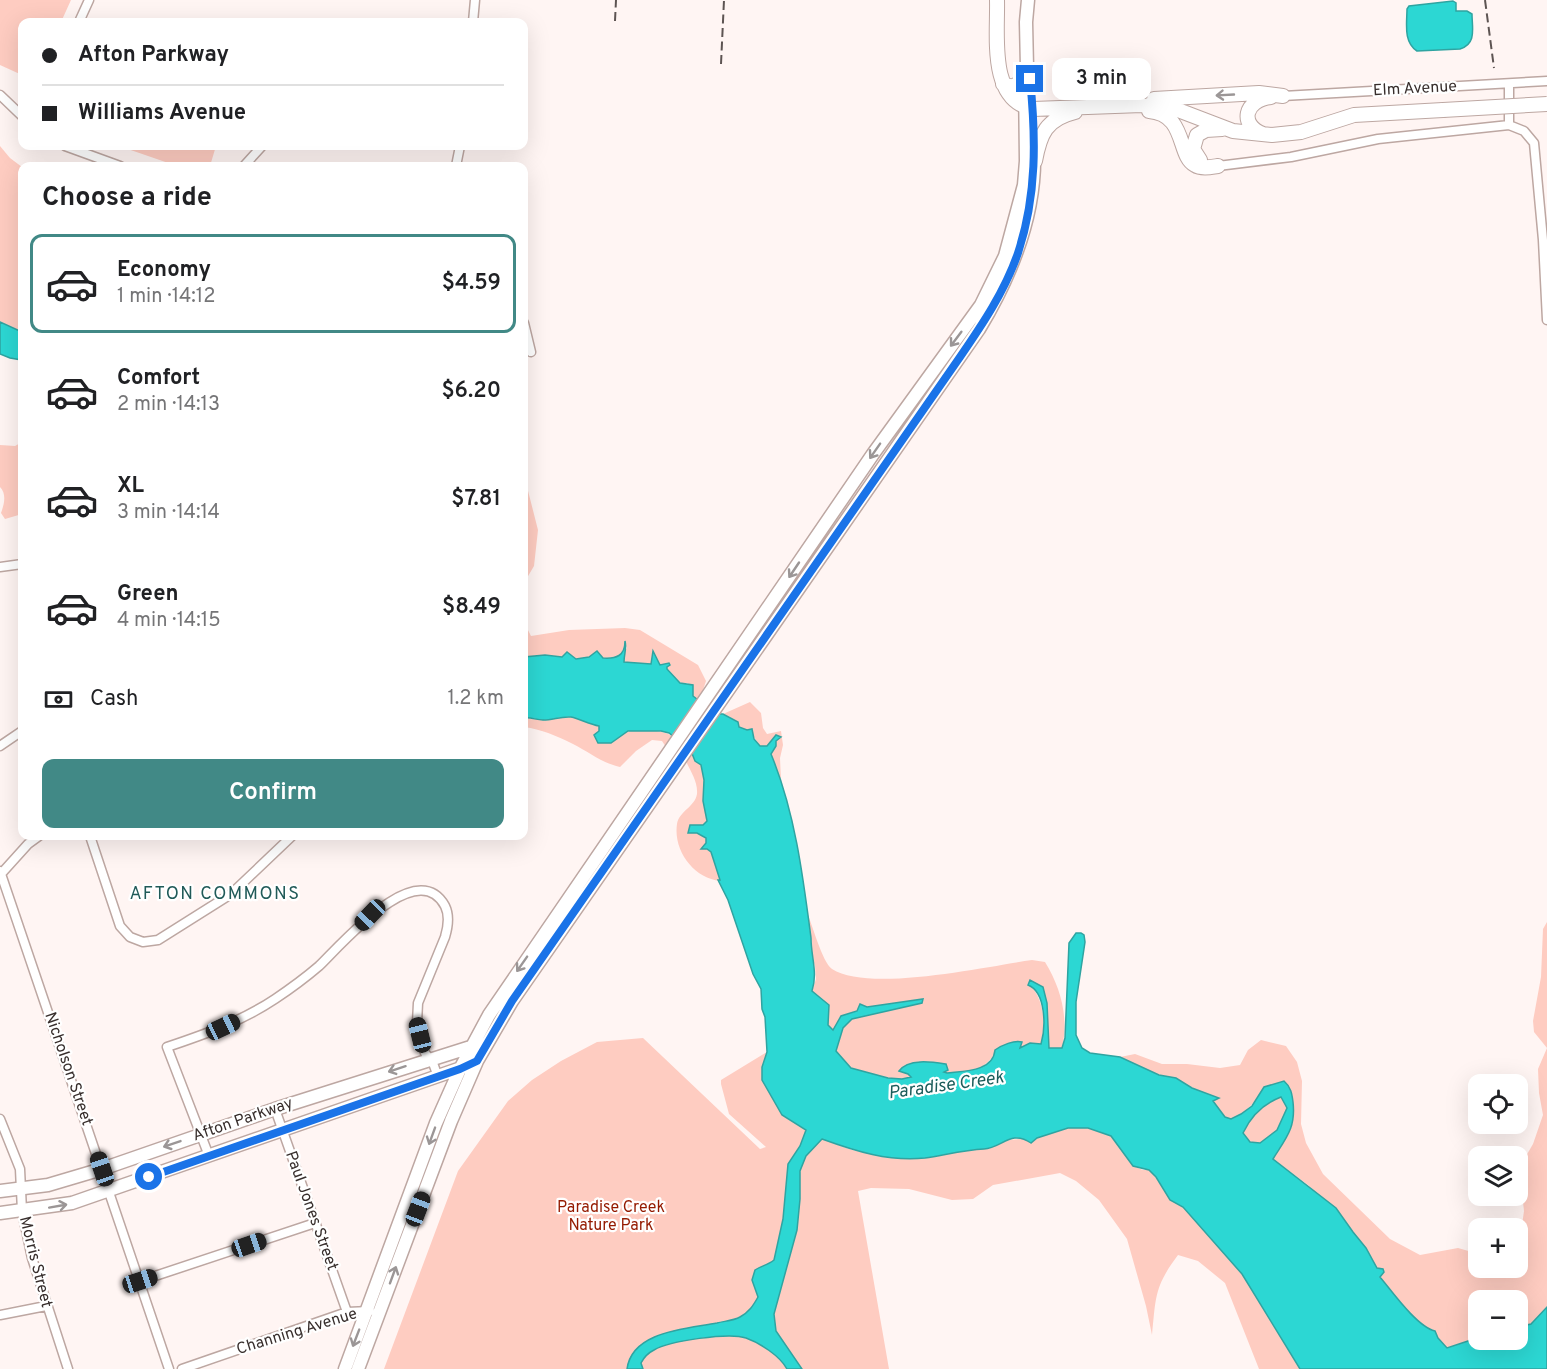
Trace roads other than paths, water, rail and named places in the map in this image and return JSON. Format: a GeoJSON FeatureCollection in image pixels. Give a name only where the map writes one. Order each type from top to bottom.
{"type":"FeatureCollection","features":[{"type":"Feature","properties":{"kind":"main road"},"geometry":{"type":"LineString","coordinates":[[997,0],[999,70],[1003,84],[1011,97],[1029,108],[1145,105],[1259,93],[1283,96]]}},
{"type":"Feature","properties":{"kind":"main road"},"geometry":{"type":"LineString","coordinates":[[1021,0],[1026,22]]}},
{"type":"Feature","properties":{"kind":"main road"},"geometry":{"type":"LineString","coordinates":[[1006,266],[1011,235],[1024,185],[1030,79],[1026,74],[1028,0]]}},
{"type":"Feature","properties":{"kind":"main road"},"geometry":{"type":"LineString","coordinates":[[1003,84],[1015,87],[1026,74]]}},
{"type":"Feature","properties":{"kind":"main road"},"geometry":{"type":"LineString","coordinates":[[1268,135],[1255,131],[1250,124],[1248,115],[1250,107],[1257,100],[1283,96]]}},
{"type":"Feature","properties":{"kind":"main road"},"geometry":{"type":"LineString","coordinates":[[1218,166],[1206,164],[1193,152],[1193,141],[1197,135],[1206,130],[1268,135],[1301,132],[1354,115],[1547,104]]}},
{"type":"Feature","properties":{"kind":"main road"},"geometry":{"type":"LineString","coordinates":[[1145,105],[1168,119],[1177,129],[1187,158],[1193,165],[1218,166]]}},
{"type":"Feature","properties":{"kind":"main road"},"geometry":{"type":"LineString","coordinates":[[1106,107],[1145,105],[1168,107],[1233,131]]}},
{"type":"Feature","properties":{"kind":"main road"},"geometry":{"type":"LineString","coordinates":[[1029,108],[1035,161]]}},
{"type":"Feature","properties":{"kind":"main road"},"geometry":{"type":"LineString","coordinates":[[358,1369],[373,1312],[436,1123],[472,1045],[505,989],[718,694],[873,454],[1006,266],[1018,253],[1030,205],[1040,138],[1050,124],[1064,115],[1088,108]]}},
{"type":"Feature","properties":{"kind":"main road"},"geometry":{"type":"LineString","coordinates":[[1183,142],[1184,129],[1190,114]]}},
{"type":"Feature","properties":{"kind":"main road"},"geometry":{"type":"LineString","coordinates":[[345,1369],[373,1312],[477,1061],[512,1001],[669,763]]}},
{"type":"Feature","properties":{"kind":"main road","name":"Afton Parkway"},"geometry":{"type":"LineString","coordinates":[[0,1191],[48,1185],[102,1169],[428,1059],[472,1045],[486,1045]]}},
{"type":"Feature","properties":{"kind":"main road","name":"Afton Parkway"},"geometry":{"type":"LineString","coordinates":[[0,1213],[72,1203],[438,1077],[477,1061]]}},
{"type":"Feature","properties":{"kind":"street"},"geometry":{"type":"LineString","coordinates":[[81,18],[89,0]]}},
{"type":"Feature","properties":{"kind":"street"},"geometry":{"type":"LineString","coordinates":[[473,18],[475,0]]}},
{"type":"Feature","properties":{"kind":"street","name":"Elm Avenue"},"geometry":{"type":"LineString","coordinates":[[1283,96],[1547,81]]}},
{"type":"Feature","properties":{"kind":"street"},"geometry":{"type":"LineString","coordinates":[[1509,84],[1509,125]]}},
{"type":"Feature","properties":{"kind":"street"},"geometry":{"type":"LineString","coordinates":[[0,95],[18,112]]}},
{"type":"Feature","properties":{"kind":"street"},"geometry":{"type":"LineString","coordinates":[[1218,166],[1291,157],[1378,138],[1509,125],[1524,131],[1534,143],[1543,240],[1547,320]]}},
{"type":"Feature","properties":{"kind":"street"},"geometry":{"type":"LineString","coordinates":[[76,150],[109,162]]}},
{"type":"Feature","properties":{"kind":"street"},"geometry":{"type":"LineString","coordinates":[[248,162],[258,150]]}},
{"type":"Feature","properties":{"kind":"street"},"geometry":{"type":"LineString","coordinates":[[528,340],[531,352]]}},
{"type":"Feature","properties":{"kind":"street"},"geometry":{"type":"LineString","coordinates":[[0,567],[18,565]]}},
{"type":"Feature","properties":{"kind":"street"},"geometry":{"type":"LineString","coordinates":[[0,746],[18,734]]}},
{"type":"Feature","properties":{"kind":"street"},"geometry":{"type":"LineString","coordinates":[[0,873],[34,840]]}},
{"type":"Feature","properties":{"kind":"street"},"geometry":{"type":"LineString","coordinates":[[91,840],[120,926],[130,937],[143,942],[158,940],[231,894],[288,840]]}},
{"type":"Feature","properties":{"kind":"street","name":"Nicholson Street"},"geometry":{"type":"LineString","coordinates":[[0,873],[169,1369]]}},
{"type":"Feature","properties":{"kind":"street"},"geometry":{"type":"LineString","coordinates":[[209,1156],[167,1047],[249,1016],[308,975],[370,915],[414,891],[428,892],[439,897],[447,909],[448,928],[418,1003],[417,1023],[428,1059],[433,1063],[438,1077]]}},
{"type":"Feature","properties":{"kind":"street","name":"Paul Jones Street"},"geometry":{"type":"LineString","coordinates":[[275,1109],[347,1312]]}},
{"type":"Feature","properties":{"kind":"street","name":"Morris Street"},"geometry":{"type":"LineString","coordinates":[[0,1119],[20,1169],[22,1211],[32,1258],[68,1369]]}},
{"type":"Feature","properties":{"kind":"street"},"geometry":{"type":"LineString","coordinates":[[140,1281],[315,1223]]}},
{"type":"Feature","properties":{"kind":"street"},"geometry":{"type":"LineString","coordinates":[[0,1315],[46,1306]]}},
{"type":"Feature","properties":{"kind":"street","name":"Channing Avenue"},"geometry":{"type":"LineString","coordinates":[[182,1369],[347,1312],[373,1312]]}},
{"type":"Feature","properties":{"kind":"water"},"geometry":{"type":"Polygon","coordinates":[[[1453,1],[1456,3],[1456,11],[1467,11],[1472,14],[1472,35],[1469,43],[1460,49],[1417,51],[1410,43],[1406,26],[1409,6],[1453,1]]]}},
{"type":"Feature","properties":{"kind":"water"},"geometry":{"type":"Polygon","coordinates":[[[0,322],[18,330],[18,359],[0,354],[0,322]]]}},
{"type":"Feature","properties":{"kind":"water","name":"Paradise Creek"},"geometry":{"type":"Polygon","coordinates":[[[625,641],[626,646],[624,662],[651,664],[653,651],[660,665],[669,663],[667,669],[680,683],[693,685],[693,696],[716,714],[723,714],[738,722],[739,727],[752,729],[754,739],[760,746],[767,746],[776,735],[781,737],[776,741],[771,754],[786,798],[801,868],[814,971],[812,991],[829,1005],[828,1025],[833,1030],[841,1016],[857,1011],[860,1004],[867,1007],[923,999],[922,1003],[852,1019],[843,1028],[836,1051],[851,1068],[888,1078],[902,1079],[911,1077],[899,1071],[908,1064],[914,1063],[946,1064],[948,1070],[944,1072],[961,1072],[989,1063],[995,1050],[1008,1043],[1022,1042],[1020,1048],[1030,1043],[1041,1044],[1044,1029],[1043,1011],[1038,995],[1028,985],[1030,980],[1043,987],[1047,1003],[1049,1048],[1062,1048],[1065,1038],[1069,943],[1076,933],[1081,933],[1084,935],[1085,942],[1076,1002],[1076,1035],[1082,1048],[1090,1053],[1120,1057],[1159,1075],[1176,1078],[1192,1088],[1219,1098],[1213,1101],[1225,1117],[1231,1119],[1252,1106],[1264,1087],[1284,1081],[1292,1093],[1293,1119],[1286,1139],[1273,1159],[1336,1208],[1366,1248],[1377,1268],[1383,1269],[1384,1272],[1380,1277],[1405,1307],[1420,1323],[1435,1331],[1447,1348],[1468,1341],[1468,1350],[1528,1350],[1528,1325],[1547,1307],[1547,1369],[1300,1369],[1242,1274],[1183,1207],[1170,1200],[1156,1177],[1149,1170],[1133,1166],[1111,1136],[1088,1128],[1068,1128],[1037,1138],[1031,1143],[1024,1139],[1012,1138],[990,1148],[912,1159],[885,1157],[822,1139],[806,1156],[800,1171],[797,1230],[774,1314],[776,1331],[802,1369],[787,1369],[775,1355],[751,1340],[738,1336],[727,1336],[672,1343],[652,1351],[645,1357],[641,1363],[643,1369],[627,1369],[631,1356],[650,1339],[676,1330],[734,1319],[743,1315],[752,1306],[758,1297],[752,1280],[755,1270],[774,1260],[783,1219],[788,1164],[800,1146],[806,1130],[782,1115],[762,1080],[762,1067],[767,1052],[761,989],[753,974],[728,900],[718,880],[720,880],[711,852],[701,849],[706,843],[706,838],[697,833],[688,833],[690,825],[703,825],[707,821],[703,801],[704,780],[701,765],[695,761],[691,751],[669,733],[628,731],[611,743],[598,743],[594,735],[599,731],[599,726],[571,717],[543,720],[528,718],[528,657],[545,655],[562,657],[567,652],[576,659],[589,657],[597,651],[603,658],[612,658],[621,653],[625,641]],[[1281,1097],[1263,1107],[1243,1133],[1250,1142],[1260,1143],[1277,1130],[1287,1108],[1281,1097]]]}},
{"type":"Feature","properties":{"kind":"railway"},"geometry":{"type":"LineString","coordinates":[[615,21],[616,0]]}},
{"type":"Feature","properties":{"kind":"railway"},"geometry":{"type":"LineString","coordinates":[[721,64],[724,0]]}},
{"type":"Feature","properties":{"kind":"railway"},"geometry":{"type":"LineString","coordinates":[[1485,0],[1494,68]]}},
{"type":"Feature","properties":{"kind":"district","name":"AFTON COMMONS"},"geometry":{"type":"Point","coordinates":[215,894]}},
{"type":"Feature","properties":{"kind":"park label","name":"Paradise Creek Nature Park"},"geometry":{"type":"Point","coordinates":[611,1217]}}]}
